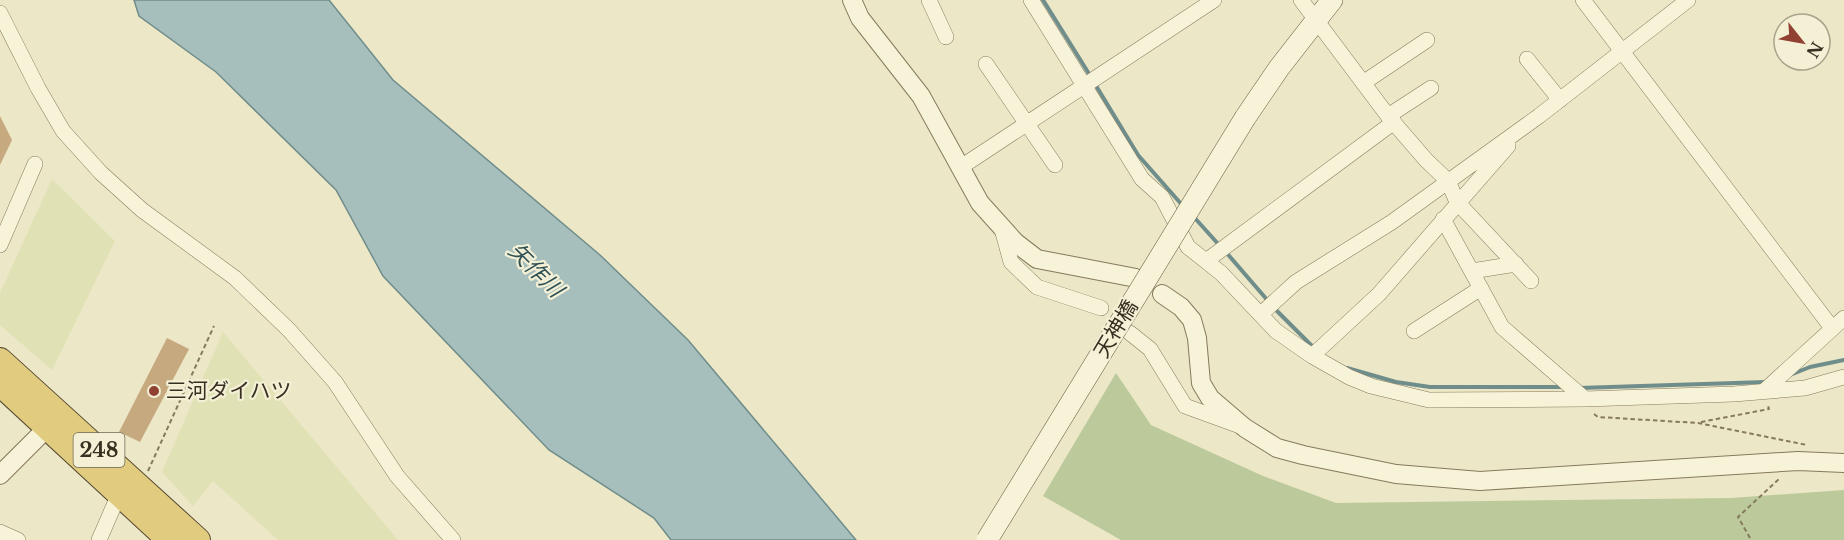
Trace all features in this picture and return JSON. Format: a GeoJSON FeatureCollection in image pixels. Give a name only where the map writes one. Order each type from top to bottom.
{"type":"FeatureCollection","features":[{"type":"Feature","properties":{"kind":"highway","name":"248"},"geometry":{"type":"LineString","coordinates":[[0,360],[54,421],[130,491],[198,540]]}},
{"type":"Feature","properties":{"kind":"highway","name":"248"},"geometry":{"type":"LineString","coordinates":[[0,384],[54,421]]}},
{"type":"Feature","properties":{"kind":"highway","name":"248"},"geometry":{"type":"LineString","coordinates":[[130,491],[169,540]]}},
{"type":"Feature","properties":{"kind":"main road","name":"天神橋"},"geometry":{"type":"LineString","coordinates":[[987,540],[1245,118],[1315,20],[1332,0]]}},
{"type":"Feature","properties":{"kind":"street"},"geometry":{"type":"LineString","coordinates":[[852,0],[860,18],[921,96],[980,203],[1015,242],[1037,259],[1136,278]]}},
{"type":"Feature","properties":{"kind":"street"},"geometry":{"type":"LineString","coordinates":[[929,0],[946,37]]}},
{"type":"Feature","properties":{"kind":"street"},"geometry":{"type":"LineString","coordinates":[[1031,0],[1142,179],[1162,198],[1188,248],[1206,261],[1276,331],[1312,356],[1349,377],[1371,386],[1429,400],[1502,397],[1581,399],[1764,391],[1805,388],[1844,377]]}},
{"type":"Feature","properties":{"kind":"street"},"geometry":{"type":"LineString","coordinates":[[961,167],[1214,0]]}},
{"type":"Feature","properties":{"kind":"street"},"geometry":{"type":"LineString","coordinates":[[1301,0],[1391,119],[1448,180],[1457,202],[1531,281]]}},
{"type":"Feature","properties":{"kind":"street"},"geometry":{"type":"LineString","coordinates":[[1583,0],[1622,53],[1838,323],[1764,391]]}},
{"type":"Feature","properties":{"kind":"street"},"geometry":{"type":"LineString","coordinates":[[1261,314],[1296,282],[1392,222],[1539,116],[1688,0]]}},
{"type":"Feature","properties":{"kind":"street"},"geometry":{"type":"LineString","coordinates":[[0,13],[38,88],[63,130],[100,173],[142,210],[235,278],[289,330],[335,382],[397,476],[453,540]]}},
{"type":"Feature","properties":{"kind":"street"},"geometry":{"type":"LineString","coordinates":[[1363,83],[1427,40]]}},
{"type":"Feature","properties":{"kind":"street"},"geometry":{"type":"LineString","coordinates":[[1527,59],[1560,100]]}},
{"type":"Feature","properties":{"kind":"street"},"geometry":{"type":"LineString","coordinates":[[986,64],[1024,124],[1055,165]]}},
{"type":"Feature","properties":{"kind":"street"},"geometry":{"type":"LineString","coordinates":[[1206,261],[1431,88]]}},
{"type":"Feature","properties":{"kind":"street"},"geometry":{"type":"LineString","coordinates":[[1312,356],[1378,294],[1457,202],[1539,116]]}},
{"type":"Feature","properties":{"kind":"street"},"geometry":{"type":"LineString","coordinates":[[0,245],[35,164]]}},
{"type":"Feature","properties":{"kind":"street"},"geometry":{"type":"LineString","coordinates":[[1443,219],[1502,327],[1581,399]]}},
{"type":"Feature","properties":{"kind":"street"},"geometry":{"type":"LineString","coordinates":[[1002,228],[1011,262],[1037,287],[1101,308]]}},
{"type":"Feature","properties":{"kind":"street"},"geometry":{"type":"LineString","coordinates":[[1472,271],[1516,264]]}},
{"type":"Feature","properties":{"kind":"street"},"geometry":{"type":"LineString","coordinates":[[1414,331],[1481,288]]}},
{"type":"Feature","properties":{"kind":"street"},"geometry":{"type":"LineString","coordinates":[[1162,294],[1181,307],[1192,320],[1197,339],[1201,383],[1210,398],[1245,428],[1277,448],[1303,455],[1396,474],[1480,481],[1798,461],[1844,463]]}},
{"type":"Feature","properties":{"kind":"street"},"geometry":{"type":"LineString","coordinates":[[1130,333],[1149,349],[1185,406],[1245,428]]}},
{"type":"Feature","properties":{"kind":"street"},"geometry":{"type":"LineString","coordinates":[[0,475],[54,421]]}},
{"type":"Feature","properties":{"kind":"street"},"geometry":{"type":"LineString","coordinates":[[99,540],[130,491]]}},
{"type":"Feature","properties":{"kind":"street"},"geometry":{"type":"LineString","coordinates":[[0,532],[18,540]]}},
{"type":"Feature","properties":{"kind":"path"},"geometry":{"type":"LineString","coordinates":[[130,491],[214,326]]}},
{"type":"Feature","properties":{"kind":"path"},"geometry":{"type":"LineString","coordinates":[[1698,423],[1768,409],[1764,391]]}},
{"type":"Feature","properties":{"kind":"path"},"geometry":{"type":"LineString","coordinates":[[1581,399],[1598,417],[1698,423],[1815,447]]}},
{"type":"Feature","properties":{"kind":"path"},"geometry":{"type":"LineString","coordinates":[[1750,538],[1738,518],[1798,461]]}},
{"type":"Feature","properties":{"kind":"green space"},"geometry":{"type":"Polygon","coordinates":[[[52,179],[115,241],[52,370],[0,325],[0,293],[52,179]]]}},
{"type":"Feature","properties":{"kind":"green space"},"geometry":{"type":"Polygon","coordinates":[[[223,332],[398,540],[278,540],[213,481],[193,506],[162,472],[223,332]]]}},
{"type":"Feature","properties":{"kind":"green space"},"geometry":{"type":"Polygon","coordinates":[[[1116,373],[1151,425],[1263,476],[1336,503],[1731,498],[1844,490],[1844,540],[1121,540],[1043,496],[1116,373]]]}},
{"type":"Feature","properties":{"kind":"water","name":"矢作川"},"geometry":{"type":"Polygon","coordinates":[[[134,0],[329,0],[393,80],[600,255],[688,340],[856,540],[671,540],[654,518],[549,450],[383,276],[336,190],[216,72],[139,16],[134,0]]]}},
{"type":"Feature","properties":{"kind":"building"},"geometry":{"type":"Polygon","coordinates":[[[0,116],[12,140],[0,165],[0,116]]]}},
{"type":"Feature","properties":{"kind":"building","name":"三河ダイハツ"},"geometry":{"type":"Polygon","coordinates":[[[167,338],[189,349],[140,442],[119,432],[167,338]]]}},
{"type":"Feature","properties":{"kind":"waterway"},"geometry":{"type":"LineString","coordinates":[[1043,0],[1091,77]]}},
{"type":"Feature","properties":{"kind":"waterway"},"geometry":{"type":"LineString","coordinates":[[1095,84],[1138,155],[1183,206]]}},
{"type":"Feature","properties":{"kind":"waterway"},"geometry":{"type":"LineString","coordinates":[[1193,216],[1220,246]]}},
{"type":"Feature","properties":{"kind":"waterway"},"geometry":{"type":"LineString","coordinates":[[1225,251],[1269,302]]}},
{"type":"Feature","properties":{"kind":"waterway"},"geometry":{"type":"LineString","coordinates":[[1274,308],[1315,349]]}},
{"type":"Feature","properties":{"kind":"waterway"},"geometry":{"type":"LineString","coordinates":[[1790,375],[1810,367],[1844,360]]}},
{"type":"Feature","properties":{"kind":"waterway"},"geometry":{"type":"LineString","coordinates":[[1347,368],[1396,382],[1430,387],[1565,387]]}},
{"type":"Feature","properties":{"kind":"waterway"},"geometry":{"type":"LineString","coordinates":[[1579,388],[1766,382]]}},
{"type":"Feature","properties":{"kind":"place","name":"三河ダイハツ"},"geometry":{"type":"Point","coordinates":[154,391]}}]}
